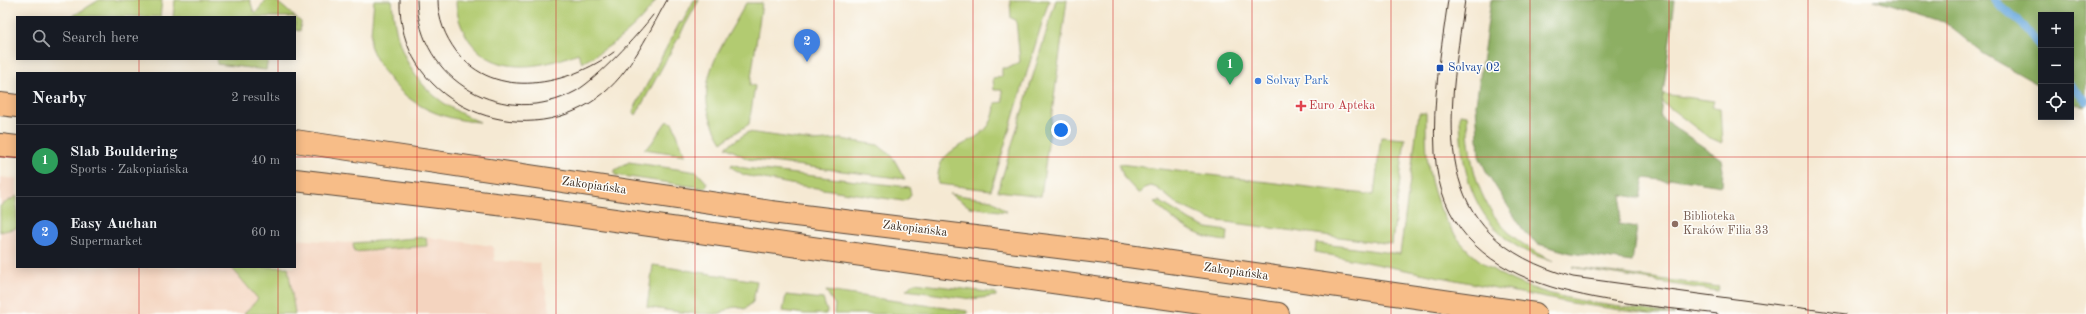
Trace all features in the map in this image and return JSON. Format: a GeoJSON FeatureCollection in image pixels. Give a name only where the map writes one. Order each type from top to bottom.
{"type":"FeatureCollection","features":[{"type":"Feature","properties":{"kind":"main road"},"geometry":{"type":"LineString","coordinates":[[0,104],[16,106]]}},
{"type":"Feature","properties":{"kind":"main road","name":"Zakopiańska"},"geometry":{"type":"LineString","coordinates":[[296,141],[771,212],[1107,253],[1535,314]]}},
{"type":"Feature","properties":{"kind":"main road"},"geometry":{"type":"LineString","coordinates":[[0,146],[16,147]]}},
{"type":"Feature","properties":{"kind":"main road"},"geometry":{"type":"LineString","coordinates":[[296,180],[530,208],[1000,275],[1104,288],[1278,314]]}},
{"type":"Feature","properties":{"kind":"shaded area"},"geometry":{"type":"Polygon","coordinates":[[[0,177],[16,179],[16,268],[296,268],[296,239],[345,243],[426,237],[493,246],[495,261],[539,263],[551,314],[0,314],[0,177]]]}},
{"type":"Feature","properties":{"kind":"green space"},"geometry":{"type":"Polygon","coordinates":[[[99,0],[162,0],[160,16],[73,16],[99,0]]]}},
{"type":"Feature","properties":{"kind":"green space"},"geometry":{"type":"Polygon","coordinates":[[[175,0],[250,0],[253,10],[256,13],[266,0],[275,0],[294,16],[173,16],[175,0]]]}},
{"type":"Feature","properties":{"kind":"green space"},"geometry":{"type":"Polygon","coordinates":[[[374,0],[392,0],[399,42],[406,60],[416,76],[428,90],[442,102],[460,113],[480,122],[465,121],[438,114],[413,101],[392,82],[377,61],[370,45],[374,0]]]}},
{"type":"Feature","properties":{"kind":"green space"},"geometry":{"type":"Polygon","coordinates":[[[456,0],[656,0],[641,19],[623,36],[582,63],[578,53],[549,62],[520,66],[492,60],[480,52],[469,40],[461,26],[456,0]]]}},
{"type":"Feature","properties":{"kind":"green space"},"geometry":{"type":"Polygon","coordinates":[[[694,0],[699,0],[636,115],[633,111],[680,22],[682,23],[694,0]]]}},
{"type":"Feature","properties":{"kind":"green space"},"geometry":{"type":"Polygon","coordinates":[[[1010,0],[1049,0],[991,190],[938,184],[939,168],[945,158],[985,129],[992,119],[995,103],[1003,102],[1002,90],[994,90],[993,78],[1002,77],[1002,68],[1009,68],[1020,62],[1016,20],[1011,18],[1010,0]]]}},
{"type":"Feature","properties":{"kind":"green space"},"geometry":{"type":"Polygon","coordinates":[[[1056,0],[1067,0],[1041,196],[998,191],[1056,0]]]}},
{"type":"Feature","properties":{"kind":"green space"},"geometry":{"type":"Polygon","coordinates":[[[1491,0],[1675,0],[1660,117],[1721,159],[1723,170],[1722,186],[1669,178],[1668,181],[1644,178],[1640,198],[1622,195],[1619,224],[1637,227],[1632,262],[1571,253],[1538,244],[1525,233],[1487,173],[1479,156],[1476,104],[1491,0]]]}},
{"type":"Feature","properties":{"kind":"green space"},"geometry":{"type":"Polygon","coordinates":[[[1874,0],[2086,0],[2086,106],[2074,104],[2074,12],[2038,12],[2038,84],[1984,54],[1944,22],[1874,0]]]}},
{"type":"Feature","properties":{"kind":"green space"},"geometry":{"type":"Polygon","coordinates":[[[746,3],[762,3],[750,85],[755,86],[749,124],[722,142],[712,122],[707,104],[707,87],[717,55],[746,3]]]}},
{"type":"Feature","properties":{"kind":"green space"},"geometry":{"type":"Polygon","coordinates":[[[296,18],[301,22],[300,31],[296,30],[296,18]]]}},
{"type":"Feature","properties":{"kind":"green space"},"geometry":{"type":"Polygon","coordinates":[[[217,60],[268,60],[266,70],[217,64],[217,60]]]}},
{"type":"Feature","properties":{"kind":"green space"},"geometry":{"type":"Polygon","coordinates":[[[1663,94],[1714,101],[1712,107],[1720,108],[1722,143],[1708,137],[1662,102],[1663,94]]]}},
{"type":"Feature","properties":{"kind":"green space"},"geometry":{"type":"Polygon","coordinates":[[[1419,113],[1426,113],[1429,171],[1442,213],[1463,245],[1490,268],[1522,284],[1558,296],[1675,314],[1650,314],[1571,303],[1315,252],[1316,243],[1400,254],[1419,113]]]}},
{"type":"Feature","properties":{"kind":"green space"},"geometry":{"type":"Polygon","coordinates":[[[1460,114],[1467,115],[1472,162],[1478,183],[1486,202],[1497,220],[1512,235],[1530,249],[1553,261],[1528,252],[1508,240],[1491,224],[1479,206],[1470,185],[1464,163],[1460,114]]]}},
{"type":"Feature","properties":{"kind":"green space"},"geometry":{"type":"Polygon","coordinates":[[[669,121],[673,124],[685,155],[644,149],[651,144],[666,122],[669,121]]]}},
{"type":"Feature","properties":{"kind":"green space"},"geometry":{"type":"Polygon","coordinates":[[[748,132],[813,141],[841,139],[878,145],[892,156],[905,179],[748,159],[726,147],[748,132]]]}},
{"type":"Feature","properties":{"kind":"green space"},"geometry":{"type":"Polygon","coordinates":[[[1381,137],[1405,139],[1392,244],[1211,220],[1177,204],[1157,188],[1151,186],[1145,188],[1139,194],[1124,178],[1119,164],[1374,195],[1381,137]]]}},
{"type":"Feature","properties":{"kind":"green space"},"geometry":{"type":"Polygon","coordinates":[[[629,162],[697,172],[707,183],[707,186],[704,188],[615,175],[615,170],[629,162]]]}},
{"type":"Feature","properties":{"kind":"green space"},"geometry":{"type":"Polygon","coordinates":[[[732,164],[744,168],[909,187],[911,194],[909,198],[903,201],[790,184],[744,175],[731,167],[732,164]]]}},
{"type":"Feature","properties":{"kind":"green space"},"geometry":{"type":"Polygon","coordinates":[[[950,194],[992,200],[1007,212],[970,207],[950,194]]]}},
{"type":"Feature","properties":{"kind":"green space"},"geometry":{"type":"Polygon","coordinates":[[[16,197],[16,228],[0,232],[0,206],[16,197]]]}},
{"type":"Feature","properties":{"kind":"green space"},"geometry":{"type":"Polygon","coordinates":[[[1159,201],[1191,221],[1207,228],[1228,231],[1227,241],[1206,237],[1178,223],[1154,202],[1159,201]]]}},
{"type":"Feature","properties":{"kind":"green space"},"geometry":{"type":"Polygon","coordinates":[[[426,237],[427,246],[354,252],[353,243],[426,237]]]}},
{"type":"Feature","properties":{"kind":"green space"},"geometry":{"type":"Polygon","coordinates":[[[653,265],[757,281],[753,302],[745,309],[735,307],[716,314],[681,312],[647,307],[653,265]]]}},
{"type":"Feature","properties":{"kind":"green space"},"geometry":{"type":"Polygon","coordinates":[[[1572,267],[1719,287],[1718,291],[1572,267]]]}},
{"type":"Feature","properties":{"kind":"green space"},"geometry":{"type":"Polygon","coordinates":[[[232,268],[288,268],[295,314],[244,314],[258,299],[232,268]]]}},
{"type":"Feature","properties":{"kind":"green space"},"geometry":{"type":"Polygon","coordinates":[[[914,283],[996,293],[996,296],[972,299],[906,290],[914,283]]]}},
{"type":"Feature","properties":{"kind":"green space"},"geometry":{"type":"Polygon","coordinates":[[[826,291],[967,311],[967,314],[834,314],[835,305],[826,291]]]}},
{"type":"Feature","properties":{"kind":"green space"},"geometry":{"type":"Polygon","coordinates":[[[786,295],[823,299],[827,311],[826,314],[805,314],[783,311],[786,295]]]}},
{"type":"Feature","properties":{"kind":"waterway"},"geometry":{"type":"LineString","coordinates":[[1994,0],[2023,25],[2038,44]]}},
{"type":"Feature","properties":{"kind":"waterway"},"geometry":{"type":"LineString","coordinates":[[2074,88],[2086,101]]}},
{"type":"Feature","properties":{"kind":"tram line"},"geometry":{"type":"LineString","coordinates":[[400,0],[404,35],[417,64],[438,89],[464,107],[494,118],[526,121],[559,117],[590,103],[603,93],[626,70],[635,57],[667,0]]}},
{"type":"Feature","properties":{"kind":"tram line"},"geometry":{"type":"LineString","coordinates":[[417,0],[421,29],[432,54],[449,75],[470,90],[495,101],[521,105],[549,102],[576,91],[585,85],[617,56],[653,15]]}},
{"type":"Feature","properties":{"kind":"tram line"},"geometry":{"type":"LineString","coordinates":[[438,0],[439,14],[445,33],[456,51],[472,67],[491,77],[511,82],[533,83],[555,80],[596,64],[614,52]]}},
{"type":"Feature","properties":{"kind":"tram line"},"geometry":{"type":"LineString","coordinates":[[1448,0],[1436,96],[1434,134],[1435,153],[1445,201],[1468,238],[1500,264],[1539,283],[1583,295],[1629,303],[1718,314]]}},
{"type":"Feature","properties":{"kind":"tram line"},"geometry":{"type":"LineString","coordinates":[[1465,0],[1454,89],[1452,130],[1456,168],[1468,203],[1490,233],[1525,258],[1573,277],[1846,314]]}},
{"type":"Feature","properties":{"kind":"place","name":"Easy Auchan"},"geometry":{"type":"Point","coordinates":[807,62]}},
{"type":"Feature","properties":{"kind":"place","name":"Solvay 02"},"geometry":{"type":"Point","coordinates":[1440,68]}},
{"type":"Feature","properties":{"kind":"place","name":"Solvay Park"},"geometry":{"type":"Point","coordinates":[1258,81]}},
{"type":"Feature","properties":{"kind":"place","name":"Slab Bouldering"},"geometry":{"type":"Point","coordinates":[1230,85]}},
{"type":"Feature","properties":{"kind":"place","name":"Euro Apteka"},"geometry":{"type":"Point","coordinates":[1301,106]}},
{"type":"Feature","properties":{"kind":"place","name":"Biblioteka Kraków Filia 33"},"geometry":{"type":"Point","coordinates":[1675,224]}}]}
